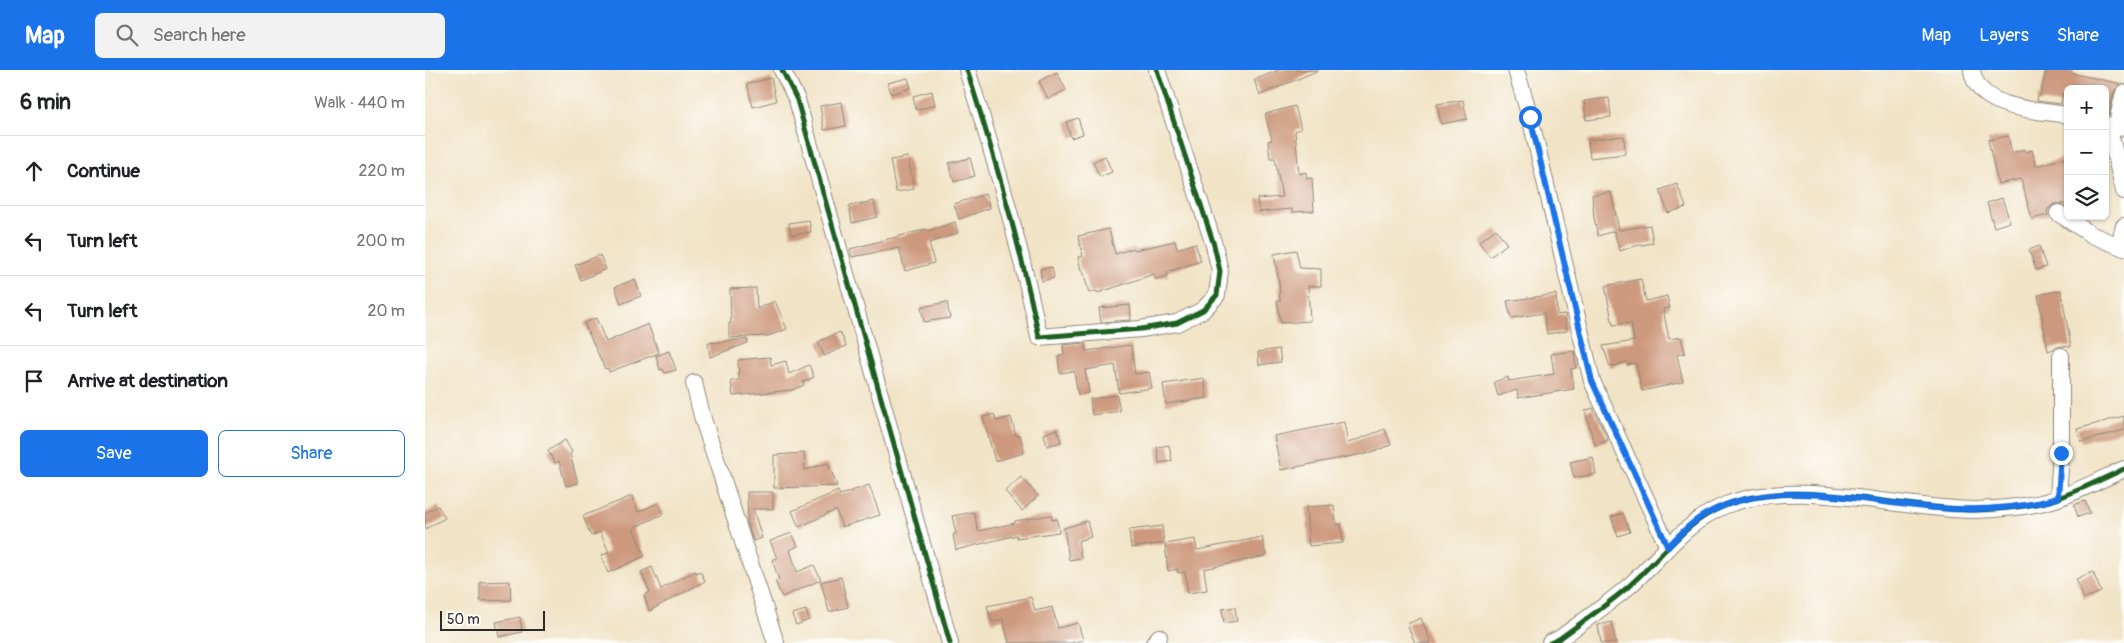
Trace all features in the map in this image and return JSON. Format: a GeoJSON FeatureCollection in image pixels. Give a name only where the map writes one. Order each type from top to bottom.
{"type":"FeatureCollection","features":[{"type":"Feature","properties":{"kind":"street"},"geometry":{"type":"LineString","coordinates":[[782,70],[797,100],[950,643]]}},
{"type":"Feature","properties":{"kind":"street"},"geometry":{"type":"LineString","coordinates":[[967,70],[1006,200],[1028,282],[1039,337],[1141,329],[1177,323],[1203,310],[1217,295],[1220,270],[1214,245],[1157,70]]}},
{"type":"Feature","properties":{"kind":"street"},"geometry":{"type":"LineString","coordinates":[[1516,70],[1530,117],[1592,381],[1668,547]]}},
{"type":"Feature","properties":{"kind":"street"},"geometry":{"type":"LineString","coordinates":[[1972,70],[1975,83],[1986,94],[2002,104],[2064,114]]}},
{"type":"Feature","properties":{"kind":"street"},"geometry":{"type":"LineString","coordinates":[[2124,93],[2119,113],[2111,132],[2124,191]]}},
{"type":"Feature","properties":{"kind":"street"},"geometry":{"type":"LineString","coordinates":[[2058,213],[2092,235],[2124,248]]}},
{"type":"Feature","properties":{"kind":"street"},"geometry":{"type":"LineString","coordinates":[[2124,226],[2121,238],[2124,248]]}},
{"type":"Feature","properties":{"kind":"street"},"geometry":{"type":"LineString","coordinates":[[2058,498],[2061,453],[2061,356]]}},
{"type":"Feature","properties":{"kind":"street"},"geometry":{"type":"LineString","coordinates":[[694,383],[702,416],[776,643]]}},
{"type":"Feature","properties":{"kind":"street"},"geometry":{"type":"LineString","coordinates":[[1555,641],[1629,586],[1688,526],[1711,511],[1748,498],[1780,494],[1977,510],[2035,504],[2058,498],[2124,469]]}},
{"type":"Feature","properties":{"kind":"street"},"geometry":{"type":"LineString","coordinates":[[1555,641],[1576,643]]}},
{"type":"Feature","properties":{"kind":"building"},"geometry":{"type":"Polygon","coordinates":[[[1279,70],[1319,70],[1260,95],[1254,80],[1279,70]]]}},
{"type":"Feature","properties":{"kind":"building"},"geometry":{"type":"Polygon","coordinates":[[[2046,70],[2072,70],[2071,73],[2121,84],[2114,91],[2109,115],[2109,85],[2064,85],[2061,104],[2037,101],[2038,96],[2040,97],[2046,70]]]}},
{"type":"Feature","properties":{"kind":"building"},"geometry":{"type":"Polygon","coordinates":[[[1057,72],[1066,90],[1048,99],[1039,81],[1057,72]]]}},
{"type":"Feature","properties":{"kind":"building"},"geometry":{"type":"Polygon","coordinates":[[[771,78],[776,101],[753,107],[747,84],[771,78]]]}},
{"type":"Feature","properties":{"kind":"building"},"geometry":{"type":"Polygon","coordinates":[[[908,78],[911,88],[891,94],[888,83],[908,78]]]}},
{"type":"Feature","properties":{"kind":"building"},"geometry":{"type":"Polygon","coordinates":[[[932,91],[935,105],[916,110],[913,96],[932,91]]]}},
{"type":"Feature","properties":{"kind":"building"},"geometry":{"type":"Polygon","coordinates":[[[1609,98],[1611,117],[1586,120],[1584,101],[1609,98]]]}},
{"type":"Feature","properties":{"kind":"building"},"geometry":{"type":"Polygon","coordinates":[[[1463,100],[1467,119],[1441,124],[1437,104],[1463,100]]]}},
{"type":"Feature","properties":{"kind":"building"},"geometry":{"type":"Polygon","coordinates":[[[842,102],[846,126],[824,130],[820,106],[842,102]]]}},
{"type":"Feature","properties":{"kind":"building"},"geometry":{"type":"Polygon","coordinates":[[[1295,106],[1301,129],[1295,131],[1299,174],[1306,172],[1307,179],[1312,178],[1314,211],[1292,212],[1292,209],[1259,212],[1257,199],[1282,197],[1275,158],[1270,158],[1268,141],[1272,140],[1265,114],[1295,106]]]}},
{"type":"Feature","properties":{"kind":"building"},"geometry":{"type":"Polygon","coordinates":[[[1078,118],[1083,134],[1071,138],[1066,122],[1078,118]]]}},
{"type":"Feature","properties":{"kind":"building"},"geometry":{"type":"Polygon","coordinates":[[[1624,136],[1625,154],[1590,158],[1588,140],[1624,136]]]}},
{"type":"Feature","properties":{"kind":"building"},"geometry":{"type":"Polygon","coordinates":[[[2008,136],[2012,153],[2025,149],[2026,152],[2032,150],[2036,166],[2064,158],[2064,204],[2054,204],[2047,210],[2048,215],[2032,219],[2021,179],[1998,184],[1988,140],[2008,136]]]}},
{"type":"Feature","properties":{"kind":"building"},"geometry":{"type":"Polygon","coordinates":[[[1105,156],[1112,172],[1100,177],[1093,162],[1105,156]]]}},
{"type":"Feature","properties":{"kind":"building"},"geometry":{"type":"Polygon","coordinates":[[[908,157],[914,189],[896,192],[890,160],[908,157]]]}},
{"type":"Feature","properties":{"kind":"building"},"geometry":{"type":"Polygon","coordinates":[[[970,158],[975,176],[954,182],[949,163],[970,158]]]}},
{"type":"Feature","properties":{"kind":"building"},"geometry":{"type":"Polygon","coordinates":[[[1677,184],[1686,207],[1668,213],[1660,190],[1677,184]]]}},
{"type":"Feature","properties":{"kind":"building"},"geometry":{"type":"Polygon","coordinates":[[[1611,192],[1619,230],[1650,225],[1653,243],[1620,251],[1614,231],[1598,236],[1592,195],[1611,192]]]}},
{"type":"Feature","properties":{"kind":"building"},"geometry":{"type":"Polygon","coordinates":[[[985,194],[990,208],[959,219],[954,204],[985,194]]]}},
{"type":"Feature","properties":{"kind":"building"},"geometry":{"type":"Polygon","coordinates":[[[2002,198],[2010,222],[1994,227],[1987,203],[2002,198]]]}},
{"type":"Feature","properties":{"kind":"building"},"geometry":{"type":"Polygon","coordinates":[[[874,201],[877,217],[852,223],[849,206],[874,201]]]}},
{"type":"Feature","properties":{"kind":"building"},"geometry":{"type":"Polygon","coordinates":[[[809,220],[811,232],[791,235],[789,223],[809,220]]]}},
{"type":"Feature","properties":{"kind":"building"},"geometry":{"type":"Polygon","coordinates":[[[955,222],[958,233],[929,243],[934,263],[905,271],[899,248],[852,257],[850,249],[927,229],[928,231],[955,222]]]}},
{"type":"Feature","properties":{"kind":"building"},"geometry":{"type":"Polygon","coordinates":[[[1109,229],[1115,254],[1134,248],[1135,250],[1175,241],[1177,249],[1195,243],[1201,261],[1167,272],[1168,276],[1155,279],[1154,274],[1098,293],[1097,291],[1089,293],[1078,257],[1083,256],[1078,236],[1109,229]]]}},
{"type":"Feature","properties":{"kind":"building"},"geometry":{"type":"Polygon","coordinates":[[[1496,229],[1507,244],[1490,257],[1479,242],[1496,229]]]}},
{"type":"Feature","properties":{"kind":"building"},"geometry":{"type":"Polygon","coordinates":[[[2039,246],[2046,267],[2036,270],[2029,250],[2039,246]]]}},
{"type":"Feature","properties":{"kind":"building"},"geometry":{"type":"Polygon","coordinates":[[[1296,250],[1300,268],[1321,269],[1321,286],[1308,286],[1310,321],[1281,323],[1277,301],[1280,301],[1279,282],[1274,254],[1296,250]]]}},
{"type":"Feature","properties":{"kind":"building"},"geometry":{"type":"Polygon","coordinates":[[[600,255],[606,269],[581,280],[575,265],[600,255]]]}},
{"type":"Feature","properties":{"kind":"building"},"geometry":{"type":"Polygon","coordinates":[[[1052,267],[1054,278],[1042,281],[1040,269],[1052,267]]]}},
{"type":"Feature","properties":{"kind":"building"},"geometry":{"type":"Polygon","coordinates":[[[635,279],[641,296],[621,304],[615,287],[635,279]]]}},
{"type":"Feature","properties":{"kind":"building"},"geometry":{"type":"Polygon","coordinates":[[[1641,279],[1646,301],[1667,296],[1670,308],[1663,309],[1669,339],[1681,337],[1685,353],[1677,355],[1683,382],[1642,391],[1636,363],[1627,365],[1627,362],[1610,367],[1603,346],[1634,341],[1631,323],[1613,325],[1605,286],[1641,279]]]}},
{"type":"Feature","properties":{"kind":"building"},"geometry":{"type":"Polygon","coordinates":[[[756,288],[757,309],[775,301],[787,329],[768,336],[729,338],[729,323],[731,323],[730,289],[756,288]]]}},
{"type":"Feature","properties":{"kind":"building"},"geometry":{"type":"Polygon","coordinates":[[[2061,290],[2071,347],[2061,346],[2048,351],[2038,295],[2061,290]]]}},
{"type":"Feature","properties":{"kind":"building"},"geometry":{"type":"Polygon","coordinates":[[[1556,294],[1557,315],[1565,314],[1567,331],[1547,334],[1544,313],[1511,318],[1507,301],[1556,294]]]}},
{"type":"Feature","properties":{"kind":"building"},"geometry":{"type":"Polygon","coordinates":[[[947,302],[950,318],[924,322],[921,307],[947,302]]]}},
{"type":"Feature","properties":{"kind":"building"},"geometry":{"type":"Polygon","coordinates":[[[1130,305],[1131,320],[1101,322],[1099,308],[1130,305]]]}},
{"type":"Feature","properties":{"kind":"building"},"geometry":{"type":"Polygon","coordinates":[[[596,318],[606,342],[648,324],[659,353],[609,372],[608,368],[605,369],[584,323],[596,318]]]}},
{"type":"Feature","properties":{"kind":"building"},"geometry":{"type":"Polygon","coordinates":[[[840,332],[846,346],[824,356],[818,342],[840,332]]]}},
{"type":"Feature","properties":{"kind":"building"},"geometry":{"type":"Polygon","coordinates":[[[747,339],[748,343],[710,357],[708,343],[747,339]]]}},
{"type":"Feature","properties":{"kind":"building"},"geometry":{"type":"Polygon","coordinates":[[[1085,343],[1086,351],[1131,345],[1135,374],[1149,372],[1152,388],[1119,393],[1115,365],[1085,370],[1089,393],[1078,395],[1074,371],[1060,373],[1058,356],[1064,354],[1063,345],[1085,343]]]}},
{"type":"Feature","properties":{"kind":"building"},"geometry":{"type":"Polygon","coordinates":[[[1279,349],[1281,362],[1259,365],[1258,352],[1279,349]]]}},
{"type":"Feature","properties":{"kind":"building"},"geometry":{"type":"Polygon","coordinates":[[[669,351],[676,370],[665,373],[663,369],[660,370],[656,356],[669,351]]]}},
{"type":"Feature","properties":{"kind":"building"},"geometry":{"type":"Polygon","coordinates":[[[1574,351],[1576,368],[1571,369],[1574,389],[1518,398],[1517,390],[1498,396],[1494,382],[1508,377],[1509,381],[1554,374],[1551,354],[1574,351]]]}},
{"type":"Feature","properties":{"kind":"building"},"geometry":{"type":"Polygon","coordinates":[[[770,357],[771,365],[786,361],[789,374],[809,365],[814,377],[803,382],[804,385],[792,390],[733,396],[731,381],[739,380],[738,360],[770,357]]]}},
{"type":"Feature","properties":{"kind":"building"},"geometry":{"type":"Polygon","coordinates":[[[1204,378],[1207,398],[1166,404],[1163,384],[1204,378]]]}},
{"type":"Feature","properties":{"kind":"building"},"geometry":{"type":"Polygon","coordinates":[[[1117,395],[1120,411],[1092,415],[1090,399],[1117,395]]]}},
{"type":"Feature","properties":{"kind":"building"},"geometry":{"type":"Polygon","coordinates":[[[1593,408],[1608,440],[1595,445],[1585,411],[1593,408]]]}},
{"type":"Feature","properties":{"kind":"building"},"geometry":{"type":"Polygon","coordinates":[[[994,414],[996,421],[1011,417],[1016,436],[1020,435],[1024,453],[995,461],[983,417],[994,414]]]}},
{"type":"Feature","properties":{"kind":"building"},"geometry":{"type":"Polygon","coordinates":[[[2124,416],[2124,430],[2081,442],[2077,429],[2124,416]]]}},
{"type":"Feature","properties":{"kind":"building"},"geometry":{"type":"Polygon","coordinates":[[[1344,422],[1348,443],[1385,429],[1391,445],[1363,455],[1281,470],[1274,436],[1344,422]]]}},
{"type":"Feature","properties":{"kind":"building"},"geometry":{"type":"Polygon","coordinates":[[[1057,429],[1061,442],[1047,446],[1044,434],[1057,429]]]}},
{"type":"Feature","properties":{"kind":"building"},"geometry":{"type":"Polygon","coordinates":[[[565,440],[572,452],[570,454],[578,483],[566,486],[559,461],[555,463],[548,451],[565,440]]]}},
{"type":"Feature","properties":{"kind":"building"},"geometry":{"type":"Polygon","coordinates":[[[1169,445],[1172,461],[1159,463],[1157,447],[1169,445]]]}},
{"type":"Feature","properties":{"kind":"building"},"geometry":{"type":"Polygon","coordinates":[[[804,453],[805,470],[828,463],[837,486],[774,488],[774,455],[804,453]]]}},
{"type":"Feature","properties":{"kind":"building"},"geometry":{"type":"Polygon","coordinates":[[[1593,457],[1596,474],[1574,478],[1570,462],[1593,457]]]}},
{"type":"Feature","properties":{"kind":"building"},"geometry":{"type":"Polygon","coordinates":[[[1021,477],[1038,496],[1022,511],[1005,491],[1021,477]]]}},
{"type":"Feature","properties":{"kind":"building"},"geometry":{"type":"Polygon","coordinates":[[[869,485],[880,515],[842,527],[836,510],[799,527],[792,511],[838,491],[840,495],[869,485]]]}},
{"type":"Feature","properties":{"kind":"building"},"geometry":{"type":"Polygon","coordinates":[[[747,492],[773,492],[773,509],[753,509],[762,538],[753,541],[748,525],[747,492]]]}},
{"type":"Feature","properties":{"kind":"building"},"geometry":{"type":"Polygon","coordinates":[[[632,496],[638,512],[658,503],[663,514],[633,528],[645,556],[608,573],[601,556],[609,552],[600,532],[591,536],[583,516],[632,496]]]}},
{"type":"Feature","properties":{"kind":"building"},"geometry":{"type":"Polygon","coordinates":[[[2085,501],[2090,513],[2078,517],[2074,505],[2085,501]]]}},
{"type":"Feature","properties":{"kind":"building"},"geometry":{"type":"Polygon","coordinates":[[[1334,505],[1336,525],[1341,524],[1343,543],[1309,546],[1306,507],[1334,505]]]}},
{"type":"Feature","properties":{"kind":"building"},"geometry":{"type":"Polygon","coordinates":[[[438,506],[445,518],[425,529],[425,513],[438,506]]]}},
{"type":"Feature","properties":{"kind":"building"},"geometry":{"type":"Polygon","coordinates":[[[974,512],[978,531],[1015,523],[1015,521],[1051,515],[1052,520],[1057,519],[1059,532],[1017,538],[1017,535],[956,550],[953,535],[956,534],[952,516],[974,512]]]}},
{"type":"Feature","properties":{"kind":"building"},"geometry":{"type":"Polygon","coordinates":[[[1623,513],[1630,532],[1618,536],[1611,517],[1623,513]]]}},
{"type":"Feature","properties":{"kind":"building"},"geometry":{"type":"Polygon","coordinates":[[[1087,521],[1091,537],[1078,541],[1081,558],[1069,560],[1064,528],[1087,521]]]}},
{"type":"Feature","properties":{"kind":"building"},"geometry":{"type":"Polygon","coordinates":[[[1162,526],[1164,543],[1131,548],[1129,530],[1162,526]]]}},
{"type":"Feature","properties":{"kind":"building"},"geometry":{"type":"Polygon","coordinates":[[[792,533],[798,546],[790,550],[797,572],[814,565],[821,580],[782,597],[775,581],[779,580],[772,560],[777,558],[770,541],[792,533]]]}},
{"type":"Feature","properties":{"kind":"building"},"geometry":{"type":"Polygon","coordinates":[[[1262,537],[1266,556],[1204,569],[1207,590],[1188,593],[1185,572],[1178,573],[1177,569],[1168,571],[1165,544],[1195,539],[1197,550],[1262,537]]]}},
{"type":"Feature","properties":{"kind":"building"},"geometry":{"type":"Polygon","coordinates":[[[652,567],[661,589],[695,571],[696,573],[700,571],[705,581],[649,611],[644,595],[650,592],[641,572],[652,567]]]}},
{"type":"Feature","properties":{"kind":"building"},"geometry":{"type":"Polygon","coordinates":[[[2093,572],[2101,592],[2084,599],[2076,579],[2093,572]]]}},
{"type":"Feature","properties":{"kind":"building"},"geometry":{"type":"Polygon","coordinates":[[[841,577],[848,607],[829,612],[821,582],[841,577]]]}},
{"type":"Feature","properties":{"kind":"building"},"geometry":{"type":"Polygon","coordinates":[[[510,581],[511,600],[480,601],[480,582],[510,581]]]}},
{"type":"Feature","properties":{"kind":"building"},"geometry":{"type":"Polygon","coordinates":[[[1031,597],[1035,611],[1052,607],[1058,628],[1078,623],[1083,640],[1070,643],[1009,643],[1003,619],[992,622],[987,606],[1031,597]]]}},
{"type":"Feature","properties":{"kind":"building"},"geometry":{"type":"Polygon","coordinates":[[[1235,607],[1237,621],[1224,623],[1222,609],[1235,607]]]}},
{"type":"Feature","properties":{"kind":"building"},"geometry":{"type":"Polygon","coordinates":[[[806,610],[809,620],[796,625],[792,614],[806,610]]]}},
{"type":"Feature","properties":{"kind":"building"},"geometry":{"type":"Polygon","coordinates":[[[520,617],[522,632],[499,637],[496,622],[520,617]]]}},
{"type":"Feature","properties":{"kind":"building"},"geometry":{"type":"Polygon","coordinates":[[[1421,618],[1431,643],[1415,643],[1407,624],[1421,618]]]}},
{"type":"Feature","properties":{"kind":"building"},"geometry":{"type":"Polygon","coordinates":[[[1612,622],[1616,643],[1601,643],[1598,625],[1612,622]]]}},
{"type":"Feature","properties":{"kind":"cycle path"},"geometry":{"type":"LineString","coordinates":[[782,70],[797,100],[950,643]]}},
{"type":"Feature","properties":{"kind":"cycle path"},"geometry":{"type":"LineString","coordinates":[[967,70],[1007,203],[1039,337],[1141,329],[1177,323],[1203,310],[1217,295],[1220,271],[1214,245],[1157,70]]}},
{"type":"Feature","properties":{"kind":"cycle path"},"geometry":{"type":"LineString","coordinates":[[1550,643],[1559,639],[1620,594],[1685,531],[1711,512],[1726,505],[1753,497],[1784,494],[1816,494],[1947,509],[2007,508],[2038,504],[2058,498],[2124,469]]}},
{"type":"Feature","properties":{"kind":"route"},"geometry":{"type":"LineString","coordinates":[[1530,117],[1592,381],[1668,547],[1688,526],[1711,511],[1748,498],[1780,494],[1977,510],[2035,504],[2058,498],[2061,453]]}}]}
